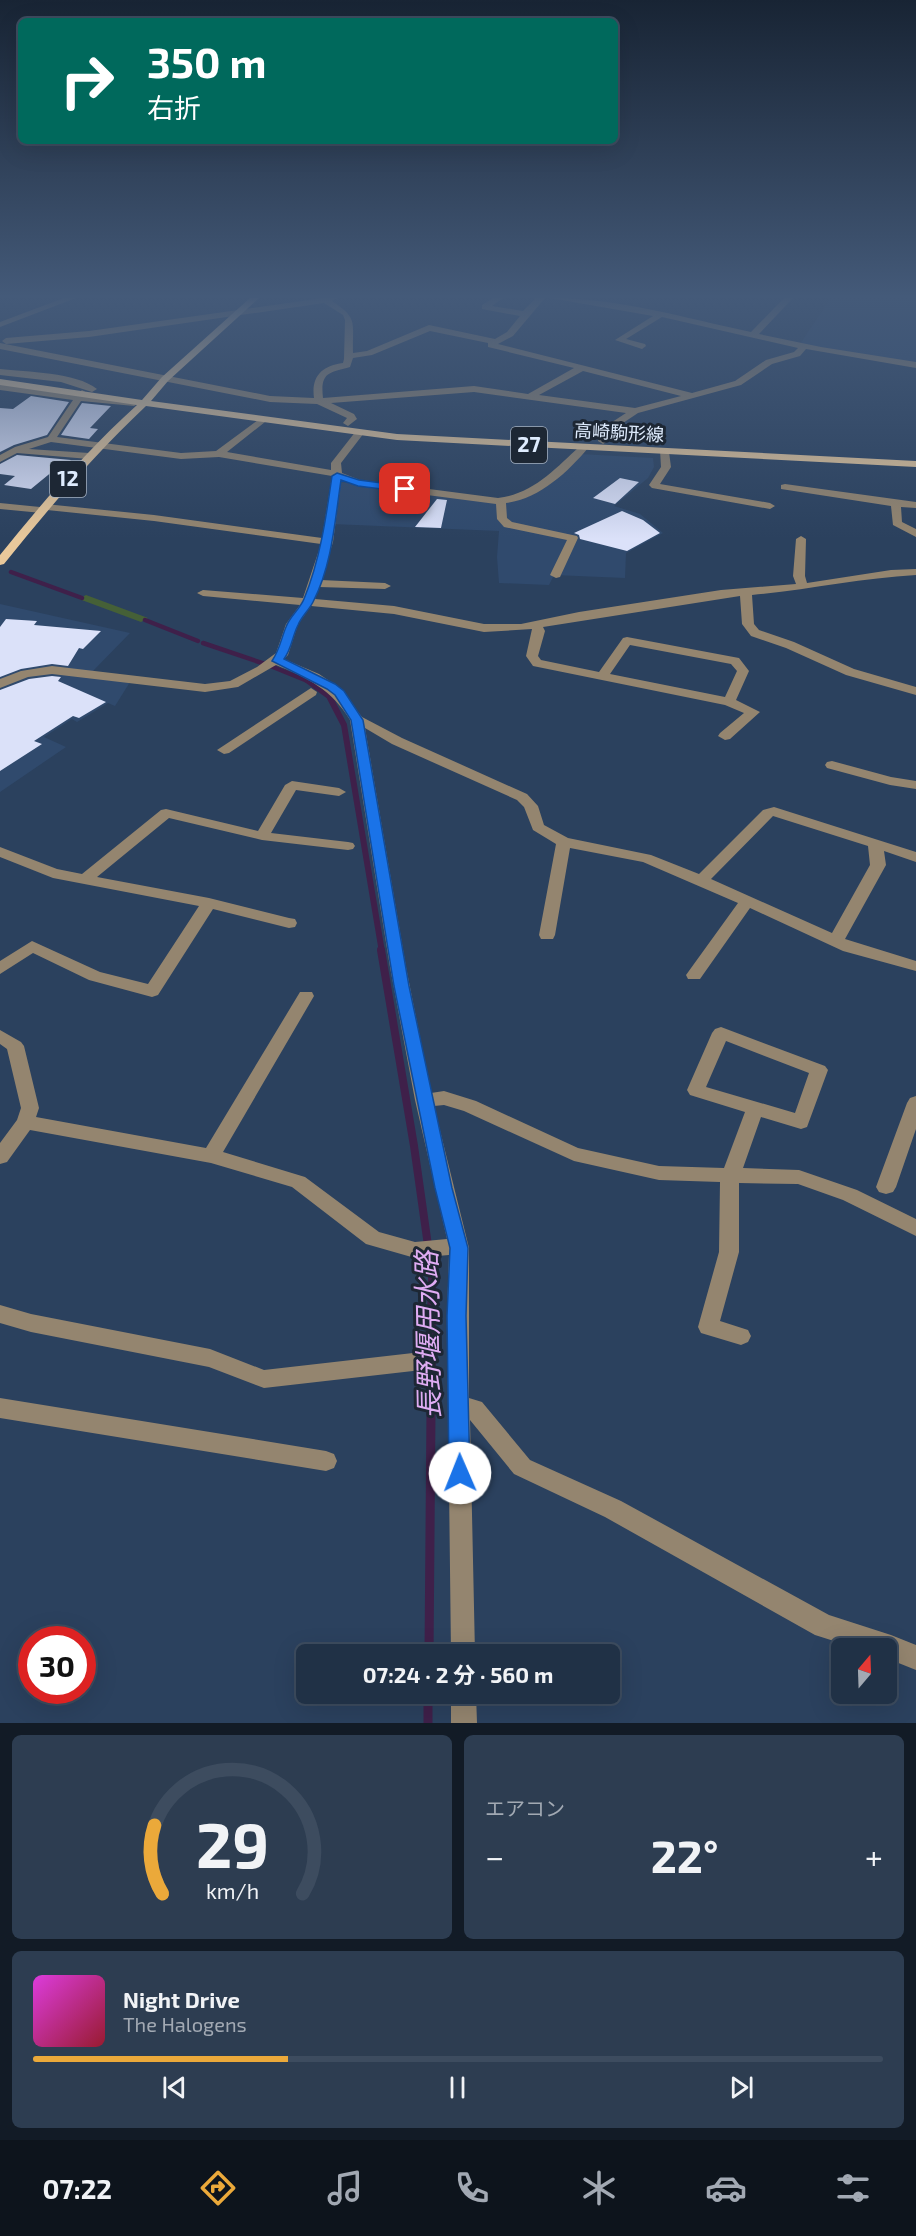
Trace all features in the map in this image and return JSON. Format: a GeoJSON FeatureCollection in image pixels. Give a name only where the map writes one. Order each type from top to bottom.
{"type":"FeatureCollection","features":[{"type":"Feature","properties":{"kind":"main road","name":"高崎駒形線"},"geometry":{"type":"LineString","coordinates":[[19,378],[84,393]]}},
{"type":"Feature","properties":{"kind":"main road","name":"12"},"geometry":{"type":"LineString","coordinates":[[0,562],[89,456],[147,400],[165,379]]}},
{"type":"Feature","properties":{"kind":"main road","name":"高崎駒形線"},"geometry":{"type":"LineString","coordinates":[[0,382],[431,432],[916,455]]}},
{"type":"Feature","properties":{"kind":"main road","name":"高崎駒形線"},"geometry":{"type":"LineString","coordinates":[[147,400],[262,420],[466,442],[916,464]]}},
{"type":"Feature","properties":{"kind":"street"},"geometry":{"type":"LineString","coordinates":[[39,378],[85,384],[84,393],[51,439]]}},
{"type":"Feature","properties":{"kind":"street"},"geometry":{"type":"LineString","coordinates":[[162,378],[255,398],[319,401],[474,389],[635,411]]}},
{"type":"Feature","properties":{"kind":"street"},"geometry":{"type":"LineString","coordinates":[[319,401],[317,385],[321,378]]}},
{"type":"Feature","properties":{"kind":"street"},"geometry":{"type":"LineString","coordinates":[[529,397],[562,378]]}},
{"type":"Feature","properties":{"kind":"street"},"geometry":{"type":"LineString","coordinates":[[623,378],[694,396]]}},
{"type":"Feature","properties":{"kind":"street"},"geometry":{"type":"LineString","coordinates":[[603,441],[603,432],[635,411],[738,383],[745,378]]}},
{"type":"Feature","properties":{"kind":"street"},"geometry":{"type":"LineString","coordinates":[[0,387],[147,400]]}},
{"type":"Feature","properties":{"kind":"street"},"geometry":{"type":"LineString","coordinates":[[319,401],[351,416],[352,419],[348,423]]}},
{"type":"Feature","properties":{"kind":"street"},"geometry":{"type":"LineString","coordinates":[[219,454],[262,420]]}},
{"type":"Feature","properties":{"kind":"street"},"geometry":{"type":"LineString","coordinates":[[0,684],[25,674],[52,670],[205,688],[233,684],[270,665],[285,650],[292,624],[308,602],[327,542],[337,476],[336,463],[359,432]]}},
{"type":"Feature","properties":{"kind":"street"},"geometry":{"type":"LineString","coordinates":[[0,459],[17,450],[51,439],[181,456],[219,454],[311,469],[358,483],[501,501],[537,490],[583,448]]}},
{"type":"Feature","properties":{"kind":"street"},"geometry":{"type":"LineString","coordinates":[[0,445],[17,450],[89,456]]}},
{"type":"Feature","properties":{"kind":"street"},"geometry":{"type":"LineString","coordinates":[[664,452],[666,467],[654,484],[656,486],[770,506]]}},
{"type":"Feature","properties":{"kind":"street"},"geometry":{"type":"LineString","coordinates":[[785,487],[838,497],[916,505]]}},
{"type":"Feature","properties":{"kind":"street"},"geometry":{"type":"LineString","coordinates":[[501,501],[502,519],[508,525],[573,538],[556,575]]}},
{"type":"Feature","properties":{"kind":"street"},"geometry":{"type":"LineString","coordinates":[[896,504],[897,523],[916,534]]}},
{"type":"Feature","properties":{"kind":"street"},"geometry":{"type":"LineString","coordinates":[[0,506],[154,518],[327,542]]}},
{"type":"Feature","properties":{"kind":"street"},"geometry":{"type":"LineString","coordinates":[[801,539],[799,576],[803,587]]}},
{"type":"Feature","properties":{"kind":"street"},"geometry":{"type":"LineString","coordinates":[[203,593],[394,610],[484,627],[536,626],[579,616],[746,591],[803,587],[891,573],[916,572]]}},
{"type":"Feature","properties":{"kind":"street"},"geometry":{"type":"LineString","coordinates":[[315,583],[385,586]]}},
{"type":"Feature","properties":{"kind":"street"},"geometry":{"type":"LineString","coordinates":[[746,591],[748,624],[755,633],[790,645],[850,672],[916,691]]}},
{"type":"Feature","properties":{"kind":"street"},"geometry":{"type":"LineString","coordinates":[[536,626],[539,631],[533,660],[729,702],[753,712],[725,736]]}},
{"type":"Feature","properties":{"kind":"street"},"geometry":{"type":"LineString","coordinates":[[602,676],[627,641],[735,661],[743,670],[729,702]]}},
{"type":"Feature","properties":{"kind":"street"},"geometry":{"type":"LineString","coordinates":[[270,665],[311,674],[331,686],[340,693],[357,720],[398,967],[451,1248],[457,1316],[463,1644]]}},
{"type":"Feature","properties":{"kind":"street"},"geometry":{"type":"LineString","coordinates":[[224,750],[311,692]]}},
{"type":"Feature","properties":{"kind":"street"},"geometry":{"type":"LineString","coordinates":[[357,720],[397,741],[522,797],[531,806],[538,827],[564,842],[646,858],[702,880],[836,941],[916,966]]}},
{"type":"Feature","properties":{"kind":"street"},"geometry":{"type":"LineString","coordinates":[[832,765],[890,781],[916,785]]}},
{"type":"Feature","properties":{"kind":"street"},"geometry":{"type":"LineString","coordinates":[[262,836],[292,785],[339,792]]}},
{"type":"Feature","properties":{"kind":"street"},"geometry":{"type":"LineString","coordinates":[[702,880],[768,813],[774,811],[916,857]]}},
{"type":"Feature","properties":{"kind":"street"},"geometry":{"type":"LineString","coordinates":[[86,878],[166,813],[262,836],[348,846]]}},
{"type":"Feature","properties":{"kind":"street"},"geometry":{"type":"LineString","coordinates":[[547,935],[564,842]]}},
{"type":"Feature","properties":{"kind":"street"},"geometry":{"type":"LineString","coordinates":[[836,941],[878,865],[875,843]]}},
{"type":"Feature","properties":{"kind":"street"},"geometry":{"type":"LineString","coordinates":[[0,852],[53,873],[209,903],[289,923]]}},
{"type":"Feature","properties":{"kind":"street"},"geometry":{"type":"LineString","coordinates":[[694,975],[747,901]]}},
{"type":"Feature","properties":{"kind":"street"},"geometry":{"type":"LineString","coordinates":[[0,969],[32,946],[95,976],[152,991],[209,903]]}},
{"type":"Feature","properties":{"kind":"street"},"geometry":{"type":"LineString","coordinates":[[212,1156],[306,996]]}},
{"type":"Feature","properties":{"kind":"street"},"geometry":{"type":"LineString","coordinates":[[721,1033],[819,1070],[801,1122],[755,1109],[696,1090],[721,1033]]}},
{"type":"Feature","properties":{"kind":"street"},"geometry":{"type":"LineString","coordinates":[[0,1036],[15,1046],[30,1108],[26,1122],[0,1157]]}},
{"type":"Feature","properties":{"kind":"street"},"geometry":{"type":"LineString","coordinates":[[424,1100],[444,1098],[470,1106],[574,1154],[659,1173],[730,1177],[800,1177],[850,1195],[916,1228]]}},
{"type":"Feature","properties":{"kind":"street"},"geometry":{"type":"LineString","coordinates":[[886,1187],[916,1103]]}},
{"type":"Feature","properties":{"kind":"street"},"geometry":{"type":"LineString","coordinates":[[741,1336],[708,1327],[729,1252],[730,1177],[755,1109]]}},
{"type":"Feature","properties":{"kind":"street"},"geometry":{"type":"LineString","coordinates":[[26,1122],[212,1156],[298,1182],[373,1238],[417,1250],[451,1248]]}},
{"type":"Feature","properties":{"kind":"street"},"geometry":{"type":"LineString","coordinates":[[0,1314],[31,1323],[210,1358],[264,1379],[413,1362]]}},
{"type":"Feature","properties":{"kind":"street"},"geometry":{"type":"LineString","coordinates":[[458,1405],[474,1409],[522,1467],[613,1509],[824,1626],[891,1647],[916,1658]]}},
{"type":"Feature","properties":{"kind":"street"},"geometry":{"type":"LineString","coordinates":[[0,1408],[326,1461]]}},
{"type":"Feature","properties":{"kind":"street"},"geometry":{"type":"LineString","coordinates":[[464,1704],[464,1723]]}},
{"type":"Feature","properties":{"kind":"shaded area"},"geometry":{"type":"Polygon","coordinates":[[[580,454],[653,458],[654,467],[648,478],[614,506],[640,514],[663,533],[626,553],[625,578],[554,575],[549,585],[499,583],[497,557],[499,531],[332,524],[340,482],[512,501],[580,454]]]}},
{"type":"Feature","properties":{"kind":"shaded area"},"geometry":{"type":"Polygon","coordinates":[[[0,604],[130,633],[92,672],[67,668],[0,682],[0,604]]]}},
{"type":"Feature","properties":{"kind":"shaded area"},"geometry":{"type":"Polygon","coordinates":[[[50,672],[130,682],[115,706],[108,703],[77,722],[72,719],[44,737],[66,747],[0,792],[0,687],[18,678],[50,672]]]}},
{"type":"Feature","properties":{"kind":"green space"},"geometry":{"type":"Polygon","coordinates":[[[86,595],[148,618],[141,622],[79,599],[86,595]]]}},
{"type":"Feature","properties":{"kind":"building"},"geometry":{"type":"Polygon","coordinates":[[[31,396],[69,402],[47,435],[14,445],[0,452],[0,408],[13,409],[31,396]]]}},
{"type":"Feature","properties":{"kind":"building"},"geometry":{"type":"Polygon","coordinates":[[[82,403],[111,406],[90,428],[98,429],[89,439],[61,435],[82,403]]]}},
{"type":"Feature","properties":{"kind":"building"},"geometry":{"type":"Polygon","coordinates":[[[17,455],[71,460],[64,467],[59,466],[31,489],[4,485],[15,476],[0,474],[0,464],[17,455]]]}},
{"type":"Feature","properties":{"kind":"building"},"geometry":{"type":"Polygon","coordinates":[[[620,478],[639,482],[615,504],[593,498],[620,478]]]}},
{"type":"Feature","properties":{"kind":"building"},"geometry":{"type":"Polygon","coordinates":[[[437,499],[447,500],[441,528],[415,527],[437,499]]]}},
{"type":"Feature","properties":{"kind":"building"},"geometry":{"type":"Polygon","coordinates":[[[622,511],[643,520],[660,533],[627,551],[580,539],[579,535],[574,533],[622,511]]]}},
{"type":"Feature","properties":{"kind":"building"},"geometry":{"type":"Polygon","coordinates":[[[6,619],[37,621],[34,625],[101,631],[83,649],[79,648],[68,666],[52,664],[21,669],[0,677],[0,627],[6,619]]]}},
{"type":"Feature","properties":{"kind":"building"},"geometry":{"type":"Polygon","coordinates":[[[61,677],[58,681],[106,702],[79,718],[73,716],[34,741],[42,744],[0,771],[0,690],[29,679],[61,677]]]}},
{"type":"Feature","properties":{"kind":"waterway","name":"長野堰用水路"},"geometry":{"type":"LineString","coordinates":[[11,572],[82,598]]}},
{"type":"Feature","properties":{"kind":"waterway","name":"長野堰用水路"},"geometry":{"type":"LineString","coordinates":[[145,620],[198,641]]}},
{"type":"Feature","properties":{"kind":"waterway","name":"長野堰用水路"},"geometry":{"type":"LineString","coordinates":[[203,643],[309,682]]}},
{"type":"Feature","properties":{"kind":"waterway","name":"長野堰用水路"},"geometry":{"type":"LineString","coordinates":[[309,682],[329,696],[344,725],[382,952]]}},
{"type":"Feature","properties":{"kind":"waterway","name":"長野堰用水路"},"geometry":{"type":"LineString","coordinates":[[381,950],[414,1146],[432,1274],[432,1291]]}},
{"type":"Feature","properties":{"kind":"waterway","name":"長野堰用水路"},"geometry":{"type":"LineString","coordinates":[[429,1644],[432,1291]]}},
{"type":"Feature","properties":{"kind":"waterway","name":"長野堰用水路"},"geometry":{"type":"LineString","coordinates":[[428,1704],[428,1723]]}},
{"type":"Feature","properties":{"kind":"route"},"geometry":{"type":"LineString","coordinates":[[405,489],[358,483],[337,476],[327,542],[315,583],[308,602],[292,624],[285,650],[278,661],[311,674],[331,686],[340,693],[357,720],[401,986],[424,1100],[459,1248],[457,1316],[460,1473]]}}]}
